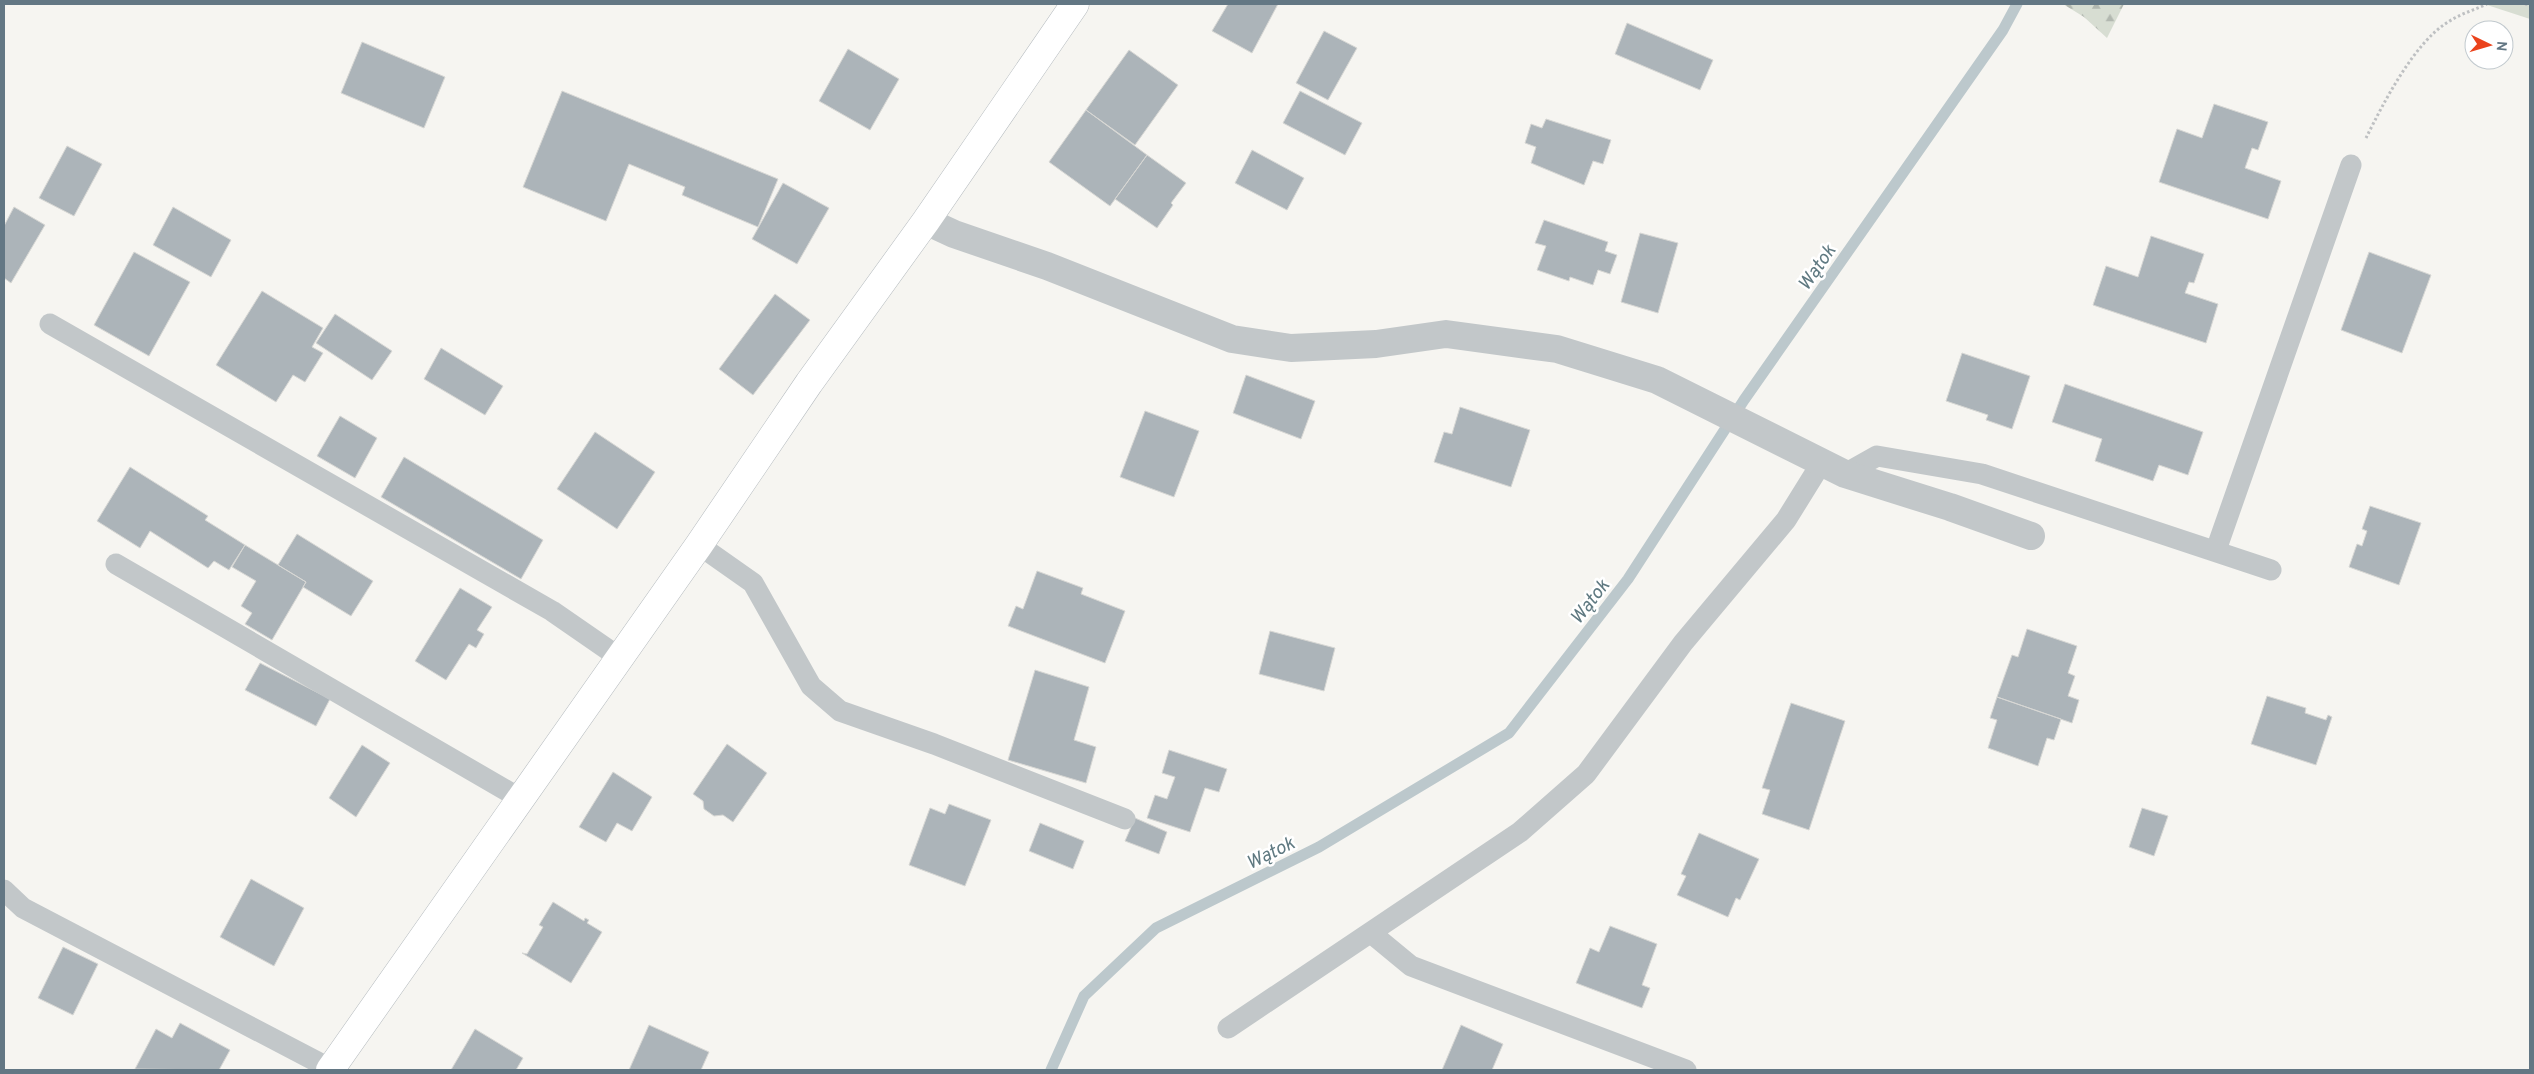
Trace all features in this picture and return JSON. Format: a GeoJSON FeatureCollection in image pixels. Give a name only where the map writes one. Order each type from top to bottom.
{"type":"FeatureCollection","features":[{"type":"Feature","properties":{"kind":"street"},"geometry":{"type":"LineString","coordinates":[[330,1070],[699,545],[809,383],[926,221],[1075,4]]}},
{"type":"Feature","properties":{"kind":"street"},"geometry":{"type":"LineString","coordinates":[[926,221],[954,234],[1047,266],[1232,339],[1291,348],[1376,344],[1446,334],[1557,349],[1668,385],[1833,468],[2031,536]]}},
{"type":"Feature","properties":{"kind":"lane"},"geometry":{"type":"LineString","coordinates":[[2216,550],[2351,165]]}},
{"type":"Feature","properties":{"kind":"lane"},"geometry":{"type":"LineString","coordinates":[[50,324],[552,611],[620,658]]}},
{"type":"Feature","properties":{"kind":"lane"},"geometry":{"type":"LineString","coordinates":[[1228,1028],[1520,832],[1586,774],[1683,643],[1786,520],[1833,468],[1877,456],[1982,474],[2216,550],[2271,570]]}},
{"type":"Feature","properties":{"kind":"lane"},"geometry":{"type":"LineString","coordinates":[[699,545],[753,583],[811,686],[840,711],[934,744],[1125,819]]}},
{"type":"Feature","properties":{"kind":"lane"},"geometry":{"type":"LineString","coordinates":[[116,564],[521,798]]}},
{"type":"Feature","properties":{"kind":"lane"},"geometry":{"type":"LineString","coordinates":[[4,890],[23,908],[330,1070]]}},
{"type":"Feature","properties":{"kind":"lane"},"geometry":{"type":"LineString","coordinates":[[1371,933],[1411,966],[1686,1070]]}},
{"type":"Feature","properties":{"kind":"path"},"geometry":{"type":"LineString","coordinates":[[2351,165],[2387,98],[2424,43],[2448,22],[2487,4]]}},
{"type":"Feature","properties":{"kind":"path"},"geometry":{"type":"LineString","coordinates":[[2526,4],[2530,5]]}},
{"type":"Feature","properties":{"kind":"green space"},"geometry":{"type":"Polygon","coordinates":[[[2063,4],[2124,4],[2107,38],[2084,17],[2063,4]]]}},
{"type":"Feature","properties":{"kind":"green space"},"geometry":{"type":"Polygon","coordinates":[[[2484,4],[2530,4],[2530,19],[2484,4]]]}},
{"type":"Feature","properties":{"kind":"building"},"geometry":{"type":"Polygon","coordinates":[[[1228,4],[1278,4],[1252,53],[1212,31],[1228,4]]]}},
{"type":"Feature","properties":{"kind":"building"},"geometry":{"type":"Polygon","coordinates":[[[1627,23],[1713,60],[1700,90],[1615,54],[1627,23]]]}},
{"type":"Feature","properties":{"kind":"building"},"geometry":{"type":"Polygon","coordinates":[[[1324,31],[1357,48],[1328,100],[1296,83],[1324,31]]]}},
{"type":"Feature","properties":{"kind":"building"},"geometry":{"type":"Polygon","coordinates":[[[362,42],[445,77],[424,128],[341,93],[362,42]]]}},
{"type":"Feature","properties":{"kind":"building"},"geometry":{"type":"Polygon","coordinates":[[[848,49],[899,79],[870,130],[819,101],[848,49]]]}},
{"type":"Feature","properties":{"kind":"building"},"geometry":{"type":"Polygon","coordinates":[[[1129,50],[1178,85],[1135,145],[1086,110],[1129,50]]]}},
{"type":"Feature","properties":{"kind":"building"},"geometry":{"type":"Polygon","coordinates":[[[562,91],[778,179],[758,227],[682,195],[685,187],[629,164],[606,221],[523,187],[562,91]]]}},
{"type":"Feature","properties":{"kind":"building"},"geometry":{"type":"Polygon","coordinates":[[[1300,91],[1362,123],[1345,155],[1283,123],[1300,91]]]}},
{"type":"Feature","properties":{"kind":"building"},"geometry":{"type":"Polygon","coordinates":[[[2214,104],[2268,122],[2258,150],[2252,148],[2245,168],[2281,181],[2268,219],[2159,182],[2177,129],[2202,138],[2214,104]]]}},
{"type":"Feature","properties":{"kind":"building"},"geometry":{"type":"Polygon","coordinates":[[[1086,110],[1147,155],[1110,206],[1049,162],[1086,110]]]}},
{"type":"Feature","properties":{"kind":"building"},"geometry":{"type":"Polygon","coordinates":[[[1546,119],[1611,140],[1603,164],[1593,161],[1584,185],[1531,163],[1536,147],[1525,143],[1531,124],[1542,128],[1546,119]]]}},
{"type":"Feature","properties":{"kind":"building"},"geometry":{"type":"Polygon","coordinates":[[[67,146],[102,164],[74,216],[39,198],[67,146]]]}},
{"type":"Feature","properties":{"kind":"building"},"geometry":{"type":"Polygon","coordinates":[[[1252,150],[1304,178],[1287,210],[1235,183],[1252,150]]]}},
{"type":"Feature","properties":{"kind":"building"},"geometry":{"type":"Polygon","coordinates":[[[1147,155],[1186,183],[1171,203],[1173,205],[1157,228],[1115,199],[1147,155]]]}},
{"type":"Feature","properties":{"kind":"building"},"geometry":{"type":"Polygon","coordinates":[[[783,183],[829,208],[797,264],[752,239],[783,183]]]}},
{"type":"Feature","properties":{"kind":"building"},"geometry":{"type":"Polygon","coordinates":[[[14,207],[45,225],[11,283],[4,278],[4,226],[14,207]]]}},
{"type":"Feature","properties":{"kind":"building"},"geometry":{"type":"Polygon","coordinates":[[[173,207],[231,240],[211,277],[153,245],[173,207]]]}},
{"type":"Feature","properties":{"kind":"building"},"geometry":{"type":"Polygon","coordinates":[[[1544,220],[1608,242],[1605,251],[1617,255],[1610,274],[1598,270],[1593,285],[1570,277],[1569,281],[1537,270],[1546,246],[1535,243],[1544,220]]]}},
{"type":"Feature","properties":{"kind":"building"},"geometry":{"type":"Polygon","coordinates":[[[1640,233],[1678,243],[1658,313],[1621,302],[1640,233]]]}},
{"type":"Feature","properties":{"kind":"building"},"geometry":{"type":"Polygon","coordinates":[[[2151,236],[2204,254],[2194,283],[2189,282],[2185,293],[2218,304],[2206,343],[2093,305],[2106,266],[2138,277],[2151,236]]]}},
{"type":"Feature","properties":{"kind":"building"},"geometry":{"type":"Polygon","coordinates":[[[134,252],[190,282],[149,356],[94,325],[134,252]]]}},
{"type":"Feature","properties":{"kind":"building"},"geometry":{"type":"Polygon","coordinates":[[[2369,252],[2431,275],[2402,353],[2341,330],[2369,252]]]}},
{"type":"Feature","properties":{"kind":"building"},"geometry":{"type":"Polygon","coordinates":[[[262,291],[323,328],[312,347],[323,353],[305,382],[293,375],[276,402],[216,365],[262,291]]]}},
{"type":"Feature","properties":{"kind":"building"},"geometry":{"type":"Polygon","coordinates":[[[775,294],[810,320],[753,395],[719,369],[775,294]]]}},
{"type":"Feature","properties":{"kind":"building"},"geometry":{"type":"Polygon","coordinates":[[[335,314],[392,351],[372,380],[316,343],[335,314]]]}},
{"type":"Feature","properties":{"kind":"building"},"geometry":{"type":"Polygon","coordinates":[[[441,348],[503,386],[485,415],[424,379],[441,348]]]}},
{"type":"Feature","properties":{"kind":"building"},"geometry":{"type":"Polygon","coordinates":[[[1962,353],[2030,376],[2012,429],[1986,420],[1988,415],[1946,401],[1962,353]]]}},
{"type":"Feature","properties":{"kind":"building"},"geometry":{"type":"Polygon","coordinates":[[[1246,375],[1315,401],[1301,439],[1233,413],[1246,375]]]}},
{"type":"Feature","properties":{"kind":"building"},"geometry":{"type":"Polygon","coordinates":[[[2065,384],[2203,432],[2188,475],[2159,465],[2153,481],[2095,461],[2102,439],[2052,422],[2065,384]]]}},
{"type":"Feature","properties":{"kind":"building"},"geometry":{"type":"Polygon","coordinates":[[[1460,407],[1530,430],[1511,487],[1434,462],[1444,432],[1452,434],[1460,407]]]}},
{"type":"Feature","properties":{"kind":"building"},"geometry":{"type":"Polygon","coordinates":[[[1145,411],[1199,431],[1174,497],[1120,477],[1145,411]]]}},
{"type":"Feature","properties":{"kind":"building"},"geometry":{"type":"Polygon","coordinates":[[[340,416],[377,438],[355,478],[317,456],[340,416]]]}},
{"type":"Feature","properties":{"kind":"building"},"geometry":{"type":"Polygon","coordinates":[[[595,432],[655,472],[617,529],[557,489],[595,432]]]}},
{"type":"Feature","properties":{"kind":"building"},"geometry":{"type":"Polygon","coordinates":[[[404,457],[543,540],[521,579],[381,497],[404,457]]]}},
{"type":"Feature","properties":{"kind":"building"},"geometry":{"type":"Polygon","coordinates":[[[130,467],[208,516],[205,520],[245,545],[229,570],[214,561],[208,568],[150,531],[140,548],[97,521],[130,467]]]}},
{"type":"Feature","properties":{"kind":"building"},"geometry":{"type":"Polygon","coordinates":[[[2370,506],[2421,523],[2399,585],[2349,567],[2357,544],[2362,546],[2367,531],[2362,529],[2370,506]]]}},
{"type":"Feature","properties":{"kind":"building"},"geometry":{"type":"Polygon","coordinates":[[[297,534],[373,581],[351,616],[303,587],[306,582],[278,565],[297,534]]]}},
{"type":"Feature","properties":{"kind":"building"},"geometry":{"type":"Polygon","coordinates":[[[245,545],[306,582],[272,640],[245,624],[252,613],[241,606],[256,581],[232,567],[245,545]]]}},
{"type":"Feature","properties":{"kind":"building"},"geometry":{"type":"Polygon","coordinates":[[[1037,571],[1083,588],[1081,594],[1125,611],[1105,663],[1008,626],[1016,606],[1023,609],[1037,571]]]}},
{"type":"Feature","properties":{"kind":"building"},"geometry":{"type":"Polygon","coordinates":[[[460,588],[492,607],[477,630],[484,634],[476,648],[469,644],[446,680],[415,661],[460,588]]]}},
{"type":"Feature","properties":{"kind":"building"},"geometry":{"type":"Polygon","coordinates":[[[2027,629],[2077,646],[2068,673],[2075,676],[2068,696],[2079,700],[2072,723],[1997,697],[2012,655],[2018,657],[2027,629]]]}},
{"type":"Feature","properties":{"kind":"building"},"geometry":{"type":"Polygon","coordinates":[[[1270,631],[1335,648],[1324,691],[1259,674],[1270,631]]]}},
{"type":"Feature","properties":{"kind":"building"},"geometry":{"type":"Polygon","coordinates":[[[260,663],[330,699],[316,726],[245,690],[260,663]]]}},
{"type":"Feature","properties":{"kind":"building"},"geometry":{"type":"Polygon","coordinates":[[[1035,670],[1089,687],[1074,740],[1096,747],[1086,783],[1008,760],[1035,670]]]}},
{"type":"Feature","properties":{"kind":"building"},"geometry":{"type":"Polygon","coordinates":[[[2267,696],[2306,708],[2305,713],[2326,720],[2328,715],[2332,717],[2316,765],[2251,744],[2267,696]]]}},
{"type":"Feature","properties":{"kind":"building"},"geometry":{"type":"Polygon","coordinates":[[[1997,697],[2061,719],[2054,740],[2047,738],[2038,766],[1988,748],[1997,720],[1990,718],[1997,697]]]}},
{"type":"Feature","properties":{"kind":"building"},"geometry":{"type":"Polygon","coordinates":[[[1791,703],[1845,721],[1809,830],[1762,814],[1770,790],[1762,788],[1791,703]]]}},
{"type":"Feature","properties":{"kind":"building"},"geometry":{"type":"Polygon","coordinates":[[[727,744],[767,773],[733,822],[723,815],[714,816],[704,809],[703,801],[693,794],[727,744]]]}},
{"type":"Feature","properties":{"kind":"building"},"geometry":{"type":"Polygon","coordinates":[[[362,745],[390,763],[356,817],[329,798],[362,745]]]}},
{"type":"Feature","properties":{"kind":"building"},"geometry":{"type":"Polygon","coordinates":[[[1169,750],[1227,769],[1219,792],[1205,788],[1190,832],[1147,818],[1155,795],[1167,799],[1175,777],[1162,773],[1169,750]]]}},
{"type":"Feature","properties":{"kind":"building"},"geometry":{"type":"Polygon","coordinates":[[[613,772],[652,797],[632,831],[617,823],[606,842],[579,827],[613,772]]]}},
{"type":"Feature","properties":{"kind":"building"},"geometry":{"type":"Polygon","coordinates":[[[949,804],[991,820],[965,886],[909,865],[930,808],[945,814],[949,804]]]}},
{"type":"Feature","properties":{"kind":"building"},"geometry":{"type":"Polygon","coordinates":[[[2142,808],[2168,816],[2154,856],[2129,847],[2142,808]]]}},
{"type":"Feature","properties":{"kind":"building"},"geometry":{"type":"Polygon","coordinates":[[[1135,818],[1167,832],[1159,854],[1125,841],[1135,818]]]}},
{"type":"Feature","properties":{"kind":"building"},"geometry":{"type":"Polygon","coordinates":[[[1040,823],[1084,841],[1073,869],[1029,851],[1040,823]]]}},
{"type":"Feature","properties":{"kind":"building"},"geometry":{"type":"Polygon","coordinates":[[[1699,833],[1759,859],[1740,900],[1736,898],[1728,917],[1677,895],[1686,876],[1681,874],[1699,833]]]}},
{"type":"Feature","properties":{"kind":"building"},"geometry":{"type":"Polygon","coordinates":[[[251,879],[304,908],[274,966],[220,937],[251,879]]]}},
{"type":"Feature","properties":{"kind":"building"},"geometry":{"type":"Polygon","coordinates":[[[553,902],[584,921],[585,918],[589,920],[587,923],[602,932],[571,983],[522,953],[527,954],[543,927],[539,925],[553,902]]]}},
{"type":"Feature","properties":{"kind":"building"},"geometry":{"type":"Polygon","coordinates":[[[1610,926],[1657,944],[1642,985],[1650,988],[1642,1008],[1576,983],[1590,948],[1599,952],[1610,926]]]}},
{"type":"Feature","properties":{"kind":"building"},"geometry":{"type":"Polygon","coordinates":[[[63,947],[98,964],[73,1015],[38,998],[63,947]]]}},
{"type":"Feature","properties":{"kind":"building"},"geometry":{"type":"Polygon","coordinates":[[[180,1023],[230,1050],[219,1070],[135,1069],[156,1029],[172,1038],[180,1023]]]}},
{"type":"Feature","properties":{"kind":"building"},"geometry":{"type":"Polygon","coordinates":[[[649,1025],[709,1052],[701,1070],[629,1070],[649,1025]]]}},
{"type":"Feature","properties":{"kind":"building"},"geometry":{"type":"Polygon","coordinates":[[[1461,1025],[1503,1044],[1492,1070],[1442,1070],[1461,1025]]]}},
{"type":"Feature","properties":{"kind":"building"},"geometry":{"type":"Polygon","coordinates":[[[475,1029],[523,1058],[516,1070],[451,1070],[475,1029]]]}},
{"type":"Feature","properties":{"kind":"waterway","name":"Wątok"},"geometry":{"type":"LineString","coordinates":[[1051,1070],[1084,996],[1156,928],[1319,847],[1509,733],[1628,579],[1744,400],[2003,30],[2017,4]]}}]}
